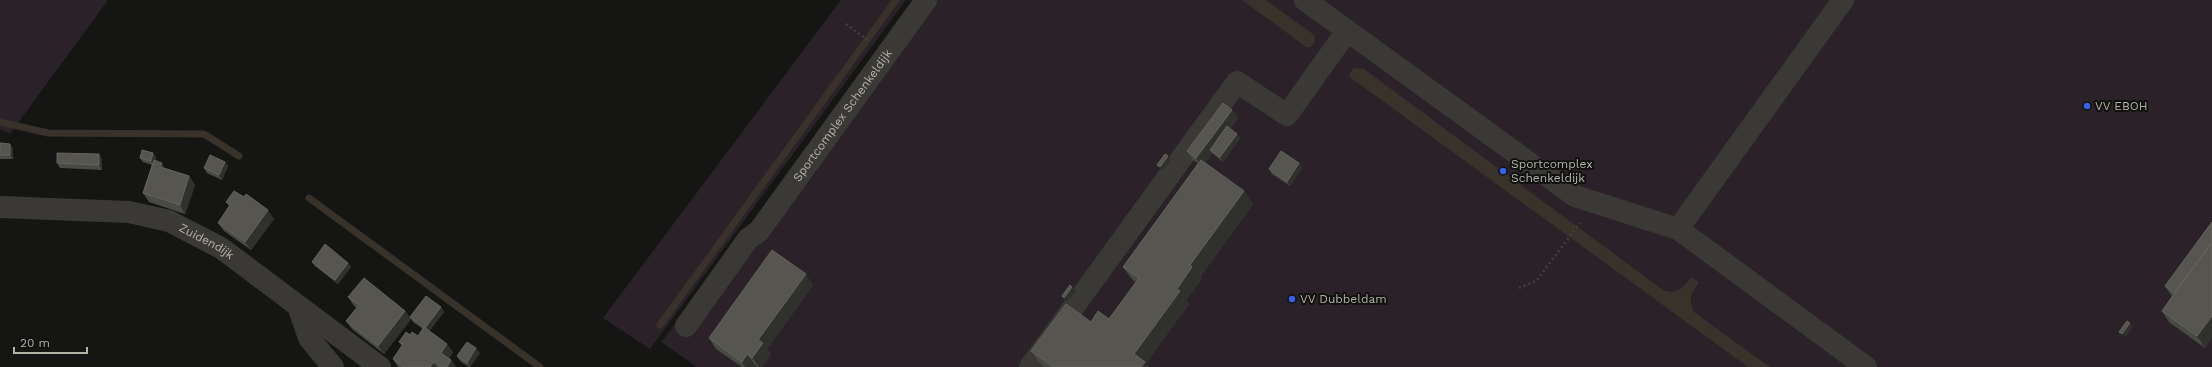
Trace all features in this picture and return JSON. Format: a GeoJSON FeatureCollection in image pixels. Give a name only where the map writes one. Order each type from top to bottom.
{"type":"FeatureCollection","features":[{"type":"Feature","properties":{"kind":"street","name":"Sportcomplex Schenkeldijk"},"geometry":{"type":"LineString","coordinates":[[686,326],[748,239],[759,231],[926,0]]}},
{"type":"Feature","properties":{"kind":"street"},"geometry":{"type":"LineString","coordinates":[[1305,0],[1574,196],[1678,229],[1866,367]]}},
{"type":"Feature","properties":{"kind":"street"},"geometry":{"type":"LineString","coordinates":[[1678,229],[1843,0]]}},
{"type":"Feature","properties":{"kind":"street"},"geometry":{"type":"LineString","coordinates":[[1030,367],[1237,82],[1287,116],[1347,31]]}},
{"type":"Feature","properties":{"kind":"street","name":"Zuidendijk"},"geometry":{"type":"LineString","coordinates":[[0,206],[129,212],[169,221],[222,248],[380,367]]}},
{"type":"Feature","properties":{"kind":"street"},"geometry":{"type":"LineString","coordinates":[[298,306],[309,338],[333,367]]}},
{"type":"Feature","properties":{"kind":"path"},"geometry":{"type":"LineString","coordinates":[[1519,288],[1536,281],[1583,219]]}},
{"type":"Feature","properties":{"kind":"shaded area"},"geometry":{"type":"Polygon","coordinates":[[[0,0],[108,0],[10,134],[0,129],[0,0]]]}},
{"type":"Feature","properties":{"kind":"shaded area"},"geometry":{"type":"Polygon","coordinates":[[[841,0],[906,0],[650,349],[603,318],[841,0]]]}},
{"type":"Feature","properties":{"kind":"shaded area","name":"Sportcomplex Schenkeldijk"},"geometry":{"type":"Polygon","coordinates":[[[926,0],[2212,0],[2212,367],[697,367],[661,342],[926,0]]]}},
{"type":"Feature","properties":{"kind":"shaded area"},"geometry":{"type":"Polygon","coordinates":[[[1242,0],[1266,0],[1314,35],[1315,41],[1311,47],[1306,47],[1242,0]]]}},
{"type":"Feature","properties":{"kind":"shaded area"},"geometry":{"type":"Polygon","coordinates":[[[1354,68],[1364,69],[1663,290],[1673,292],[1680,290],[1691,277],[1699,282],[1691,297],[1691,304],[1694,312],[1770,367],[1748,367],[1351,78],[1349,74],[1354,68]]]}},
{"type":"Feature","properties":{"kind":"building"},"geometry":{"type":"Polygon","coordinates":[[[1223,103],[1232,110],[1196,158],[1187,151],[1223,103]]]}},
{"type":"Feature","properties":{"kind":"building"},"geometry":{"type":"Polygon","coordinates":[[[1227,126],[1237,134],[1220,157],[1210,150],[1227,126]]]}},
{"type":"Feature","properties":{"kind":"building"},"geometry":{"type":"Polygon","coordinates":[[[0,143],[10,144],[10,155],[0,155],[0,143]]]}},
{"type":"Feature","properties":{"kind":"building"},"geometry":{"type":"Polygon","coordinates":[[[142,150],[153,153],[151,161],[140,158],[142,150]]]}},
{"type":"Feature","properties":{"kind":"building"},"geometry":{"type":"Polygon","coordinates":[[[1281,151],[1299,163],[1287,182],[1269,169],[1281,151]]]}},
{"type":"Feature","properties":{"kind":"building"},"geometry":{"type":"Polygon","coordinates":[[[57,153],[99,154],[99,165],[57,163],[57,153]]]}},
{"type":"Feature","properties":{"kind":"building"},"geometry":{"type":"Polygon","coordinates":[[[1165,154],[1168,156],[1160,167],[1157,165],[1165,154]]]}},
{"type":"Feature","properties":{"kind":"building"},"geometry":{"type":"Polygon","coordinates":[[[210,155],[225,162],[219,175],[204,168],[210,155]]]}},
{"type":"Feature","properties":{"kind":"building"},"geometry":{"type":"Polygon","coordinates":[[[154,160],[162,163],[160,167],[189,176],[180,205],[143,193],[154,160]]]}},
{"type":"Feature","properties":{"kind":"building"},"geometry":{"type":"Polygon","coordinates":[[[1201,160],[1244,191],[1190,265],[1192,267],[1177,289],[1180,291],[1134,354],[1145,362],[1141,367],[1054,367],[1031,351],[1066,304],[1091,322],[1098,311],[1109,319],[1139,278],[1123,267],[1201,160]]]}},
{"type":"Feature","properties":{"kind":"building"},"geometry":{"type":"Polygon","coordinates":[[[234,191],[244,197],[246,194],[268,210],[245,242],[218,223],[230,205],[226,202],[234,191]]]}},
{"type":"Feature","properties":{"kind":"building"},"geometry":{"type":"Polygon","coordinates":[[[2212,222],[2212,242],[2174,293],[2165,286],[2212,222]]]}},
{"type":"Feature","properties":{"kind":"building"},"geometry":{"type":"Polygon","coordinates":[[[2212,242],[2212,316],[2197,336],[2162,311],[2212,242]]]}},
{"type":"Feature","properties":{"kind":"building"},"geometry":{"type":"Polygon","coordinates":[[[325,244],[348,263],[335,280],[312,262],[325,244]]]}},
{"type":"Feature","properties":{"kind":"building"},"geometry":{"type":"Polygon","coordinates":[[[772,250],[806,274],[758,340],[763,343],[752,358],[747,354],[742,362],[709,338],[772,250]]]}},
{"type":"Feature","properties":{"kind":"building"},"geometry":{"type":"Polygon","coordinates":[[[364,278],[405,311],[378,346],[346,321],[359,305],[348,297],[364,278]]]}},
{"type":"Feature","properties":{"kind":"building"},"geometry":{"type":"Polygon","coordinates":[[[1070,285],[1072,287],[1064,298],[1062,296],[1070,285]]]}},
{"type":"Feature","properties":{"kind":"building"},"geometry":{"type":"Polygon","coordinates":[[[426,296],[441,307],[425,328],[410,317],[426,296]]]}},
{"type":"Feature","properties":{"kind":"building"},"geometry":{"type":"Polygon","coordinates":[[[2127,321],[2130,323],[2122,334],[2119,332],[2127,321]]]}},
{"type":"Feature","properties":{"kind":"building"},"geometry":{"type":"Polygon","coordinates":[[[424,327],[447,344],[441,353],[451,360],[447,367],[441,367],[434,362],[430,367],[403,367],[393,359],[403,344],[399,342],[406,332],[410,335],[412,332],[418,336],[424,327]]]}},
{"type":"Feature","properties":{"kind":"building"},"geometry":{"type":"Polygon","coordinates":[[[467,342],[476,348],[467,363],[457,356],[467,342]]]}},
{"type":"Feature","properties":{"kind":"waterway"},"geometry":{"type":"LineString","coordinates":[[660,325],[896,0]]}},
{"type":"Feature","properties":{"kind":"waterway"},"geometry":{"type":"LineString","coordinates":[[0,122],[48,133],[204,134],[239,156]]}},
{"type":"Feature","properties":{"kind":"waterway"},"geometry":{"type":"LineString","coordinates":[[309,198],[540,367]]}},
{"type":"Feature","properties":{"kind":"place","name":"VV EBOH"},"geometry":{"type":"Point","coordinates":[2087,106]}},
{"type":"Feature","properties":{"kind":"place","name":"Sportcomplex Schenkeldijk"},"geometry":{"type":"Point","coordinates":[1503,171]}},
{"type":"Feature","properties":{"kind":"place","name":"VV Dubbeldam"},"geometry":{"type":"Point","coordinates":[1292,299]}}]}
